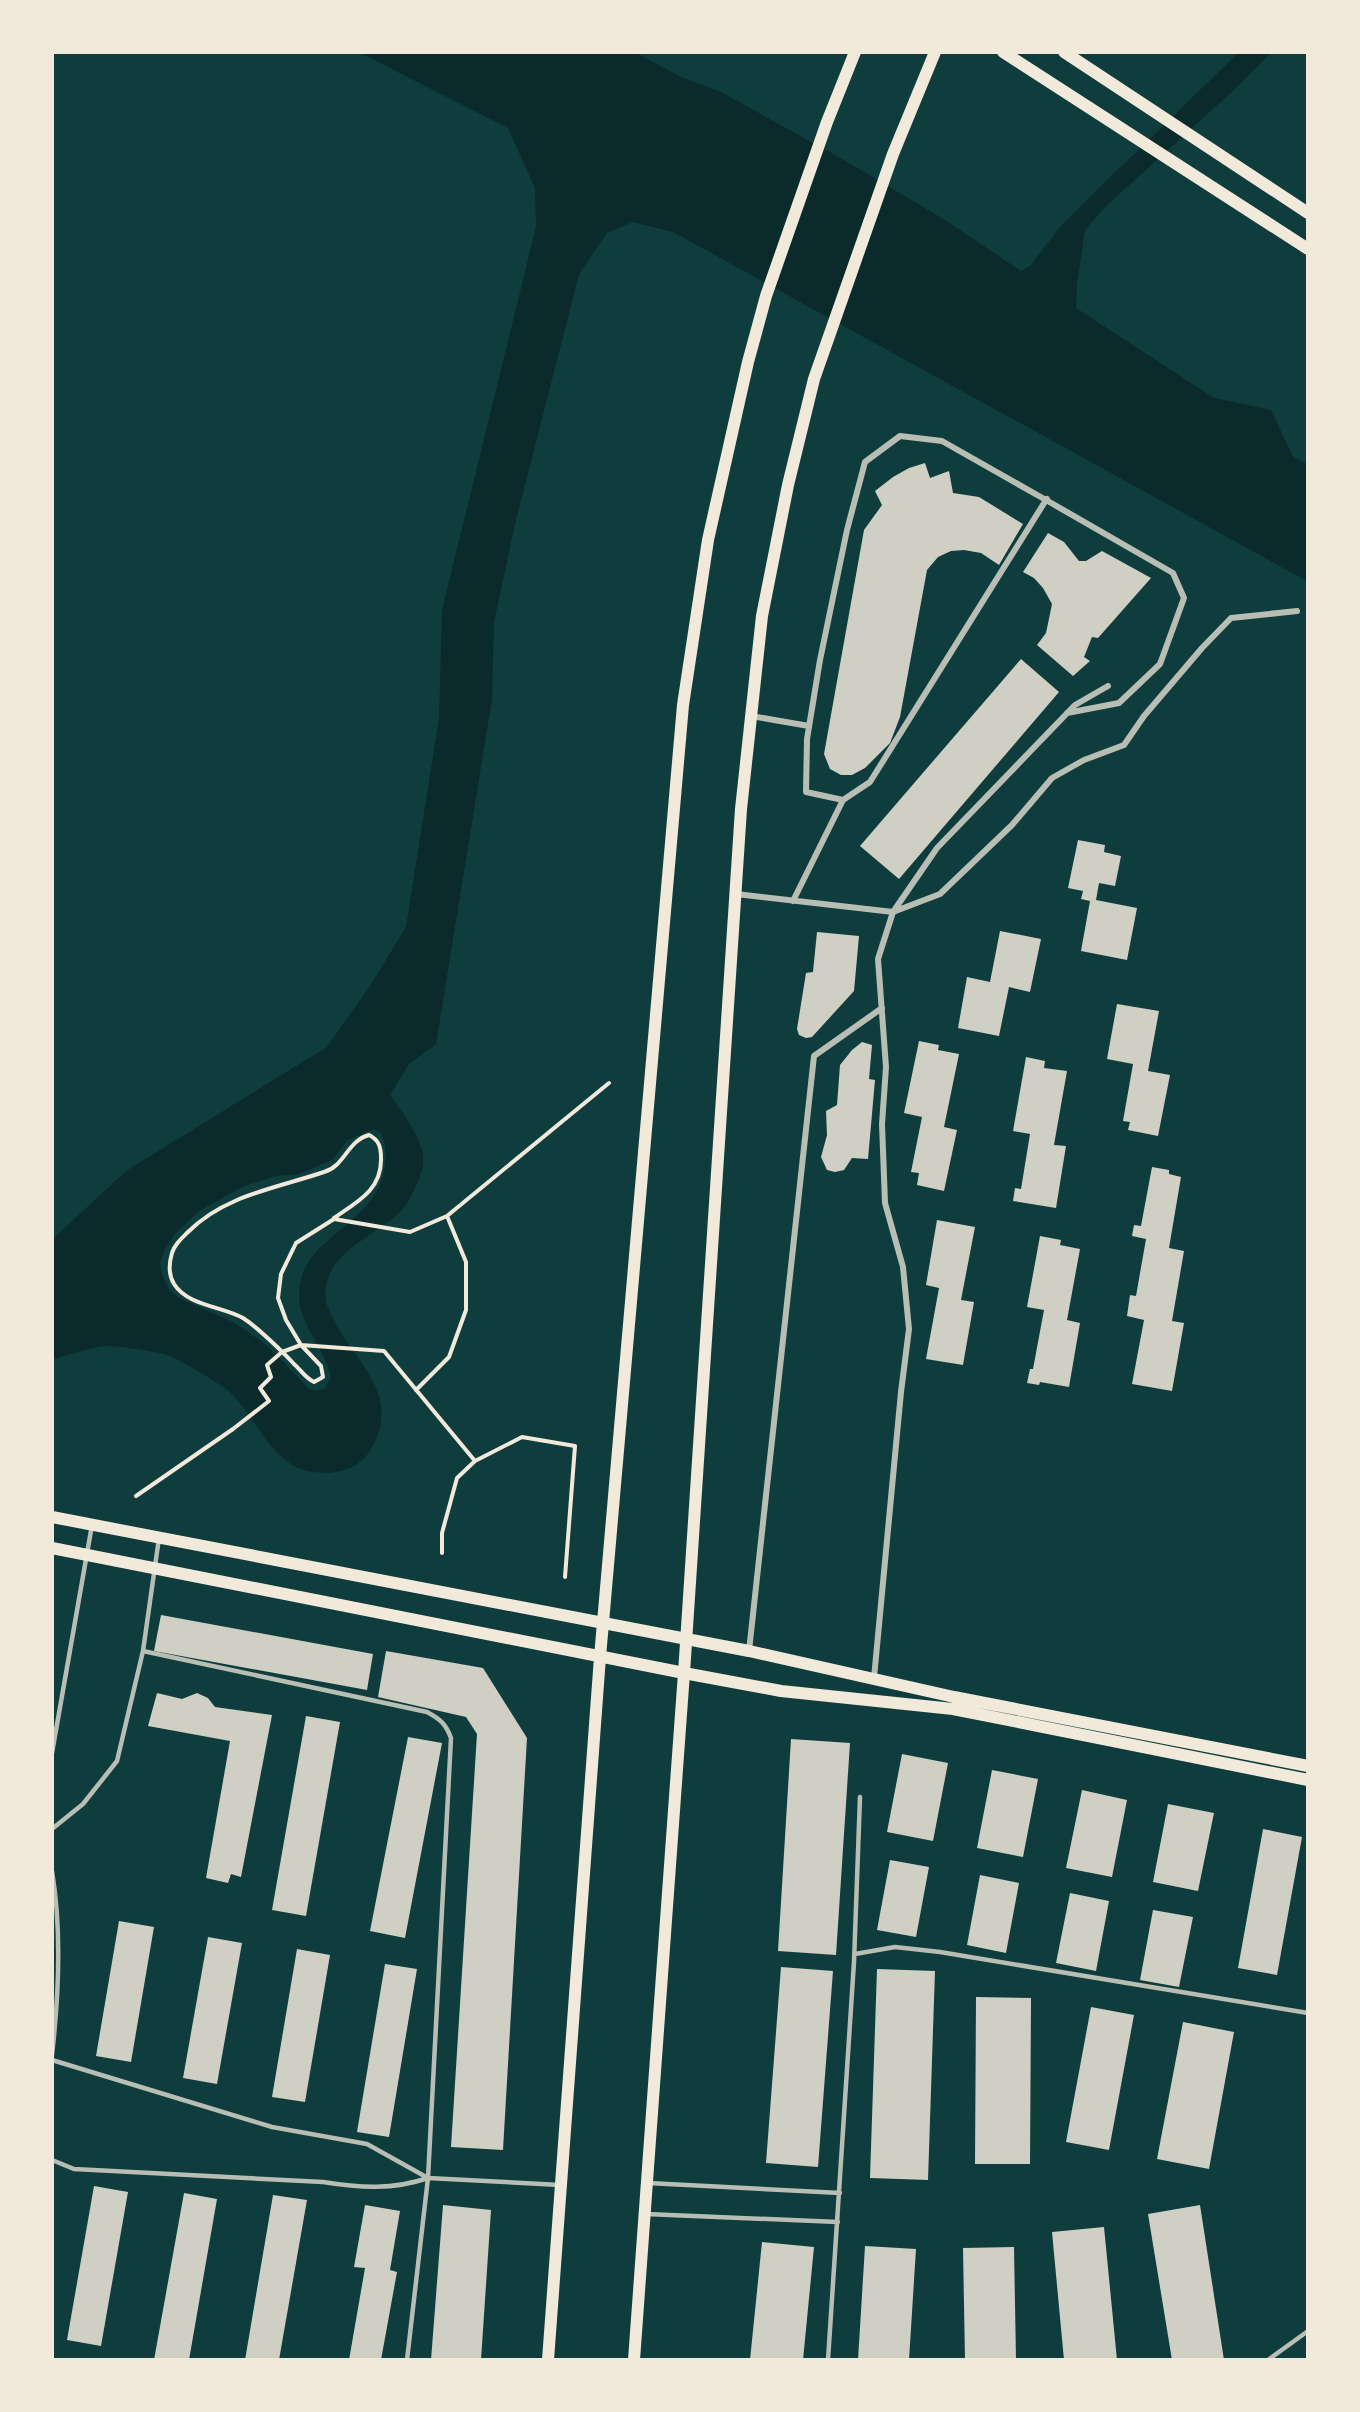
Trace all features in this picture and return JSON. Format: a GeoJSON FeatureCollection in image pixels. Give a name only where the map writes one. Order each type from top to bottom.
{"type":"FeatureCollection","features":[{"type":"Feature","properties":{"kind":"main road"},"geometry":{"type":"LineString","coordinates":[[548,2360],[600,1657],[683,705],[708,540],[748,362],[766,296],[827,122],[855,52]]}},
{"type":"Feature","properties":{"kind":"main road"},"geometry":{"type":"LineString","coordinates":[[634,2360],[684,1673],[741,809],[762,616],[788,485],[814,379],[893,154],[935,52]]}},
{"type":"Feature","properties":{"kind":"main road"},"geometry":{"type":"LineString","coordinates":[[1003,52],[1308,249]]}},
{"type":"Feature","properties":{"kind":"main road"},"geometry":{"type":"LineString","coordinates":[[1064,52],[1308,213]]}},
{"type":"Feature","properties":{"kind":"main road"},"geometry":{"type":"LineString","coordinates":[[52,1517],[748,1651],[954,1697],[1308,1766]]}},
{"type":"Feature","properties":{"kind":"main road"},"geometry":{"type":"LineString","coordinates":[[52,1548],[684,1673],[792,1692],[953,1710],[1308,1780]]}},
{"type":"Feature","properties":{"kind":"street"},"geometry":{"type":"LineString","coordinates":[[843,800],[806,792],[809,726],[820,660],[847,531],[865,462],[900,436],[942,441],[1173,573],[1184,598],[1160,664],[1119,703],[1067,713]]}},
{"type":"Feature","properties":{"kind":"street"},"geometry":{"type":"LineString","coordinates":[[793,901],[843,800],[870,782],[1046,499]]}},
{"type":"Feature","properties":{"kind":"street"},"geometry":{"type":"LineString","coordinates":[[736,894],[893,912],[940,894],[1012,825],[1052,778],[1084,760],[1124,745],[1151,707],[1231,618],[1297,611]]}},
{"type":"Feature","properties":{"kind":"street"},"geometry":{"type":"LineString","coordinates":[[874,1678],[909,1329],[903,1267],[885,1203],[882,1124],[886,1067],[878,959],[893,912],[937,848],[1075,705],[1108,686]]}},
{"type":"Feature","properties":{"kind":"street"},"geometry":{"type":"LineString","coordinates":[[752,716],[809,726]]}},
{"type":"Feature","properties":{"kind":"street"},"geometry":{"type":"LineString","coordinates":[[748,1651],[814,1056],[882,1008]]}},
{"type":"Feature","properties":{"kind":"lane"},"geometry":{"type":"LineString","coordinates":[[52,1754],[92,1525]]}},
{"type":"Feature","properties":{"kind":"lane"},"geometry":{"type":"LineString","coordinates":[[52,1829],[83,1803],[117,1761],[143,1651],[159,1539]]}},
{"type":"Feature","properties":{"kind":"lane"},"geometry":{"type":"LineString","coordinates":[[143,1651],[427,1712],[440,1719],[447,1727],[451,1738],[428,2178],[407,2360]]}},
{"type":"Feature","properties":{"kind":"lane"},"geometry":{"type":"LineString","coordinates":[[828,2360],[855,1954],[860,1797]]}},
{"type":"Feature","properties":{"kind":"lane"},"geometry":{"type":"LineString","coordinates":[[52,1871],[56,1897],[58,2001],[52,2055]]}},
{"type":"Feature","properties":{"kind":"lane"},"geometry":{"type":"LineString","coordinates":[[855,1954],[895,1947],[940,1952],[1308,2013]]}},
{"type":"Feature","properties":{"kind":"lane"},"geometry":{"type":"LineString","coordinates":[[52,2060],[272,2127],[367,2144],[428,2178]]}},
{"type":"Feature","properties":{"kind":"lane"},"geometry":{"type":"LineString","coordinates":[[52,2160],[74,2169],[323,2182],[362,2188],[407,2185],[428,2178],[561,2185]]}},
{"type":"Feature","properties":{"kind":"lane"},"geometry":{"type":"LineString","coordinates":[[647,2183],[840,2193]]}},
{"type":"Feature","properties":{"kind":"lane"},"geometry":{"type":"LineString","coordinates":[[645,2214],[838,2222]]}},
{"type":"Feature","properties":{"kind":"lane"},"geometry":{"type":"LineString","coordinates":[[1268,2360],[1308,2331]]}},
{"type":"Feature","properties":{"kind":"path"},"geometry":{"type":"LineString","coordinates":[[334,1219],[410,1232],[447,1216],[609,1083]]}},
{"type":"Feature","properties":{"kind":"path"},"geometry":{"type":"LineString","coordinates":[[369,1136],[375,1138],[380,1145],[381,1154],[378,1181],[368,1194],[334,1219],[296,1243],[281,1274],[278,1298],[286,1320],[301,1345],[321,1366],[322,1377],[318,1381],[308,1380],[244,1318],[188,1297],[174,1284],[169,1265],[175,1245],[201,1219],[216,1208],[328,1171],[341,1161],[358,1139],[369,1136]]}},
{"type":"Feature","properties":{"kind":"path"},"geometry":{"type":"LineString","coordinates":[[416,1390],[449,1357],[466,1310],[466,1262],[447,1216]]}},
{"type":"Feature","properties":{"kind":"path"},"geometry":{"type":"LineString","coordinates":[[136,1496],[233,1430],[269,1401],[261,1388],[271,1377],[267,1365],[280,1353],[301,1345],[384,1350],[475,1461]]}},
{"type":"Feature","properties":{"kind":"path"},"geometry":{"type":"LineString","coordinates":[[442,1553],[442,1533],[457,1478],[475,1461],[522,1437],[575,1446],[565,1576]]}},
{"type":"Feature","properties":{"kind":"water"},"geometry":{"type":"Polygon","coordinates":[[[360,53],[636,53],[681,77],[721,92],[844,160],[945,220],[1021,271],[1030,266],[1060,227],[1238,53],[1271,53],[1236,88],[1105,207],[1085,230],[1076,308],[1214,398],[1271,410],[1293,457],[1307,464],[1307,581],[673,232],[633,222],[607,233],[579,274],[515,524],[494,622],[492,699],[436,1044],[409,1064],[390,1095],[408,1121],[422,1150],[421,1174],[406,1205],[339,1259],[326,1285],[328,1308],[378,1392],[381,1425],[371,1450],[359,1463],[342,1471],[315,1472],[299,1468],[285,1460],[226,1389],[168,1355],[105,1346],[53,1359],[53,1239],[126,1171],[327,1047],[370,986],[406,927],[439,718],[442,610],[536,227],[535,188],[508,128],[360,53]],[[374,1129],[348,1140],[332,1160],[299,1174],[277,1176],[244,1186],[199,1211],[175,1234],[164,1251],[160,1263],[168,1288],[179,1298],[235,1323],[268,1346],[309,1389],[316,1391],[325,1389],[331,1378],[300,1305],[299,1293],[303,1273],[312,1257],[356,1217],[380,1186],[386,1156],[381,1133],[374,1129]]]}},
{"type":"Feature","properties":{"kind":"building"},"geometry":{"type":"Polygon","coordinates":[[[925,463],[930,478],[949,471],[953,493],[979,497],[1023,524],[999,565],[981,553],[964,550],[951,551],[938,557],[927,570],[900,717],[890,743],[865,768],[852,775],[841,775],[830,769],[824,754],[864,530],[882,505],[875,491],[909,468],[925,463]]]}},
{"type":"Feature","properties":{"kind":"building"},"geometry":{"type":"Polygon","coordinates":[[[1048,533],[1064,542],[1079,561],[1086,561],[1102,551],[1151,578],[1098,638],[1092,637],[1084,657],[1090,661],[1073,676],[1037,645],[1046,633],[1052,604],[1034,578],[1023,572],[1048,533]]]}},
{"type":"Feature","properties":{"kind":"building"},"geometry":{"type":"Polygon","coordinates":[[[1021,659],[1059,692],[899,879],[860,846],[1021,659]]]}},
{"type":"Feature","properties":{"kind":"building"},"geometry":{"type":"Polygon","coordinates":[[[1078,840],[1105,845],[1104,852],[1121,856],[1115,886],[1099,883],[1096,900],[1137,908],[1127,960],[1081,951],[1090,901],[1081,899],[1083,891],[1068,888],[1078,840]]]}},
{"type":"Feature","properties":{"kind":"building"},"geometry":{"type":"Polygon","coordinates":[[[1000,931],[1041,939],[1030,992],[1009,987],[999,1036],[958,1028],[967,977],[990,982],[1000,931]]]}},
{"type":"Feature","properties":{"kind":"building"},"geometry":{"type":"Polygon","coordinates":[[[817,932],[859,936],[854,991],[812,1037],[806,1038],[799,1035],[797,1029],[806,973],[813,972],[817,932]]]}},
{"type":"Feature","properties":{"kind":"building"},"geometry":{"type":"Polygon","coordinates":[[[1117,1004],[1159,1011],[1148,1071],[1170,1075],[1158,1136],[1128,1130],[1130,1122],[1123,1121],[1133,1064],[1107,1059],[1117,1004]]]}},
{"type":"Feature","properties":{"kind":"building"},"geometry":{"type":"Polygon","coordinates":[[[919,1041],[939,1045],[938,1050],[959,1054],[944,1127],[957,1130],[944,1191],[917,1185],[919,1173],[911,1172],[922,1117],[904,1113],[919,1041]]]}},
{"type":"Feature","properties":{"kind":"building"},"geometry":{"type":"Polygon","coordinates":[[[862,1042],[872,1045],[869,1079],[875,1080],[868,1159],[852,1158],[844,1170],[835,1172],[827,1170],[821,1157],[827,1135],[826,1111],[837,1105],[840,1065],[862,1042]]]}},
{"type":"Feature","properties":{"kind":"building"},"geometry":{"type":"Polygon","coordinates":[[[1026,1057],[1045,1061],[1044,1068],[1067,1071],[1054,1145],[1066,1146],[1056,1208],[1013,1201],[1015,1188],[1021,1189],[1030,1134],[1013,1131],[1026,1057]]]}},
{"type":"Feature","properties":{"kind":"building"},"geometry":{"type":"Polygon","coordinates":[[[1152,1167],[1169,1170],[1169,1174],[1181,1177],[1169,1248],[1184,1251],[1172,1321],[1184,1323],[1172,1391],[1132,1384],[1144,1320],[1127,1316],[1130,1295],[1136,1296],[1146,1239],[1132,1236],[1134,1225],[1141,1226],[1152,1167]]]}},
{"type":"Feature","properties":{"kind":"building"},"geometry":{"type":"Polygon","coordinates":[[[937,1220],[975,1227],[961,1300],[974,1302],[963,1365],[926,1359],[939,1288],[926,1285],[937,1220]]]}},
{"type":"Feature","properties":{"kind":"building"},"geometry":{"type":"Polygon","coordinates":[[[1040,1236],[1061,1240],[1060,1245],[1080,1249],[1067,1320],[1080,1323],[1069,1387],[1040,1382],[1039,1385],[1027,1383],[1030,1369],[1033,1369],[1044,1310],[1027,1307],[1040,1236]]]}},
{"type":"Feature","properties":{"kind":"building"},"geometry":{"type":"Polygon","coordinates":[[[161,1615],[373,1654],[367,1690],[154,1651],[161,1615]]]}},
{"type":"Feature","properties":{"kind":"building"},"geometry":{"type":"Polygon","coordinates":[[[386,1651],[483,1668],[527,1738],[503,2150],[451,2147],[477,1734],[466,1717],[378,1697],[386,1651]]]}},
{"type":"Feature","properties":{"kind":"building"},"geometry":{"type":"Polygon","coordinates":[[[157,1693],[182,1699],[197,1693],[208,1698],[215,1707],[272,1715],[241,1877],[231,1874],[228,1883],[206,1878],[230,1741],[148,1726],[157,1693]]]}},
{"type":"Feature","properties":{"kind":"building"},"geometry":{"type":"Polygon","coordinates":[[[306,1716],[340,1722],[306,1916],[272,1910],[306,1716]]]}},
{"type":"Feature","properties":{"kind":"building"},"geometry":{"type":"Polygon","coordinates":[[[408,1737],[442,1743],[405,1938],[370,1931],[408,1737]]]}},
{"type":"Feature","properties":{"kind":"building"},"geometry":{"type":"Polygon","coordinates":[[[791,1739],[850,1743],[836,1955],[778,1951],[791,1739]]]}},
{"type":"Feature","properties":{"kind":"building"},"geometry":{"type":"Polygon","coordinates":[[[902,1754],[948,1763],[933,1841],[887,1832],[902,1754]]]}},
{"type":"Feature","properties":{"kind":"building"},"geometry":{"type":"Polygon","coordinates":[[[992,1770],[1038,1779],[1023,1857],[977,1848],[992,1770]]]}},
{"type":"Feature","properties":{"kind":"building"},"geometry":{"type":"Polygon","coordinates":[[[1082,1790],[1127,1800],[1112,1877],[1066,1868],[1082,1790]]]}},
{"type":"Feature","properties":{"kind":"building"},"geometry":{"type":"Polygon","coordinates":[[[1168,1804],[1214,1813],[1198,1891],[1153,1882],[1168,1804]]]}},
{"type":"Feature","properties":{"kind":"building"},"geometry":{"type":"Polygon","coordinates":[[[1263,1829],[1302,1837],[1277,1975],[1238,1968],[1263,1829]]]}},
{"type":"Feature","properties":{"kind":"building"},"geometry":{"type":"Polygon","coordinates":[[[890,1860],[929,1867],[916,1937],[877,1930],[890,1860]]]}},
{"type":"Feature","properties":{"kind":"building"},"geometry":{"type":"Polygon","coordinates":[[[980,1875],[1019,1883],[1006,1953],[967,1945],[980,1875]]]}},
{"type":"Feature","properties":{"kind":"building"},"geometry":{"type":"Polygon","coordinates":[[[1070,1893],[1109,1901],[1096,1971],[1056,1963],[1070,1893]]]}},
{"type":"Feature","properties":{"kind":"building"},"geometry":{"type":"Polygon","coordinates":[[[1153,1910],[1193,1917],[1179,1987],[1140,1980],[1153,1910]]]}},
{"type":"Feature","properties":{"kind":"building"},"geometry":{"type":"Polygon","coordinates":[[[119,1921],[154,1927],[131,2062],[96,2056],[119,1921]]]}},
{"type":"Feature","properties":{"kind":"building"},"geometry":{"type":"Polygon","coordinates":[[[208,1937],[242,1943],[217,2084],[183,2078],[208,1937]]]}},
{"type":"Feature","properties":{"kind":"building"},"geometry":{"type":"Polygon","coordinates":[[[297,1949],[330,1955],[305,2102],[272,2097],[297,1949]]]}},
{"type":"Feature","properties":{"kind":"building"},"geometry":{"type":"Polygon","coordinates":[[[385,1964],[417,1969],[389,2137],[357,2132],[385,1964]]]}},
{"type":"Feature","properties":{"kind":"building"},"geometry":{"type":"Polygon","coordinates":[[[781,1967],[833,1971],[818,2167],[766,2163],[781,1967]]]}},
{"type":"Feature","properties":{"kind":"building"},"geometry":{"type":"Polygon","coordinates":[[[877,1969],[935,1971],[928,2180],[870,2178],[877,1969]]]}},
{"type":"Feature","properties":{"kind":"building"},"geometry":{"type":"Polygon","coordinates":[[[976,1997],[1031,1998],[1030,2164],[975,2164],[976,1997]]]}},
{"type":"Feature","properties":{"kind":"building"},"geometry":{"type":"Polygon","coordinates":[[[1091,2007],[1134,2015],[1109,2150],[1066,2142],[1091,2007]]]}},
{"type":"Feature","properties":{"kind":"building"},"geometry":{"type":"Polygon","coordinates":[[[1183,2022],[1234,2032],[1209,2169],[1157,2159],[1183,2022]]]}},
{"type":"Feature","properties":{"kind":"building"},"geometry":{"type":"Polygon","coordinates":[[[94,2186],[128,2192],[101,2346],[67,2340],[94,2186]]]}},
{"type":"Feature","properties":{"kind":"building"},"geometry":{"type":"Polygon","coordinates":[[[184,2193],[217,2199],[189,2360],[154,2360],[184,2193]]]}},
{"type":"Feature","properties":{"kind":"building"},"geometry":{"type":"Polygon","coordinates":[[[273,2195],[307,2200],[279,2360],[245,2360],[273,2195]]]}},
{"type":"Feature","properties":{"kind":"building"},"geometry":{"type":"Polygon","coordinates":[[[365,2205],[400,2211],[390,2270],[397,2272],[381,2360],[349,2360],[365,2268],[354,2267],[365,2205]]]}},
{"type":"Feature","properties":{"kind":"building"},"geometry":{"type":"Polygon","coordinates":[[[443,2205],[491,2210],[481,2360],[431,2360],[443,2205]]]}},
{"type":"Feature","properties":{"kind":"building"},"geometry":{"type":"Polygon","coordinates":[[[1200,2205],[1224,2360],[1172,2360],[1148,2214],[1200,2205]]]}},
{"type":"Feature","properties":{"kind":"building"},"geometry":{"type":"Polygon","coordinates":[[[1104,2227],[1117,2360],[1064,2360],[1052,2232],[1104,2227]]]}},
{"type":"Feature","properties":{"kind":"building"},"geometry":{"type":"Polygon","coordinates":[[[762,2242],[814,2247],[803,2360],[750,2360],[762,2242]]]}},
{"type":"Feature","properties":{"kind":"building"},"geometry":{"type":"Polygon","coordinates":[[[865,2246],[916,2249],[909,2360],[858,2360],[865,2246]]]}},
{"type":"Feature","properties":{"kind":"building"},"geometry":{"type":"Polygon","coordinates":[[[1014,2247],[1016,2360],[965,2360],[963,2248],[1014,2247]]]}}]}
